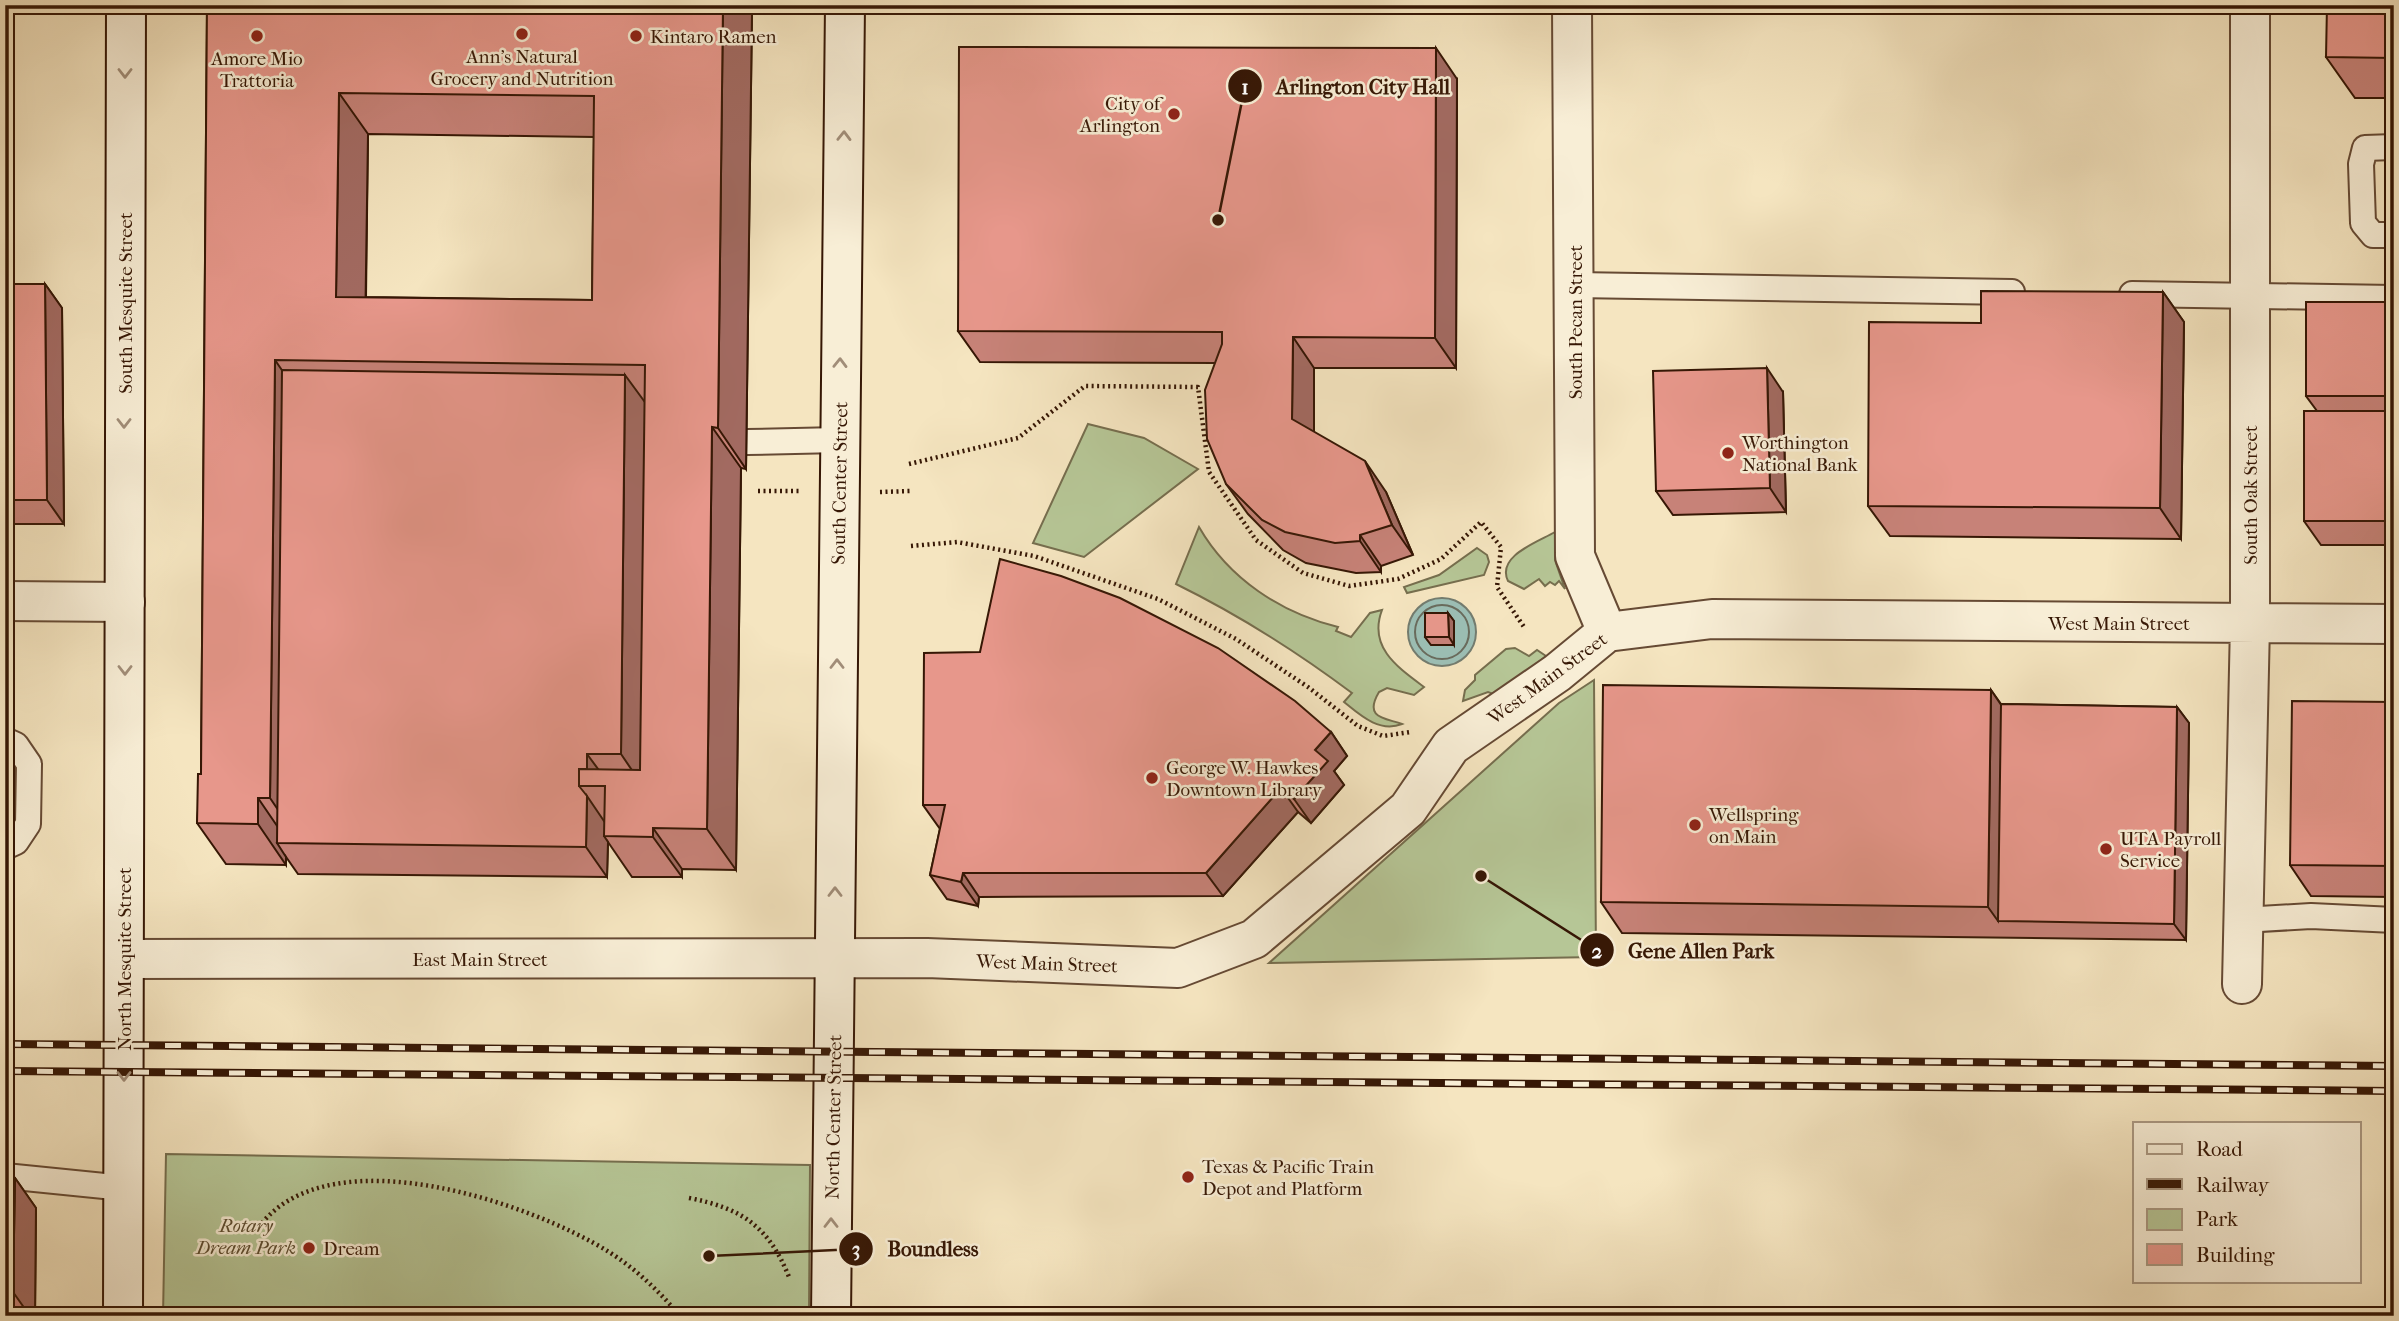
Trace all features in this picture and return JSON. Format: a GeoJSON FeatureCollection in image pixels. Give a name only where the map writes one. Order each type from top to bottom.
{"type":"FeatureCollection","features":[{"type":"Feature","properties":{"kind":"street","name":"South Mesquite Street"},"geometry":{"type":"LineString","coordinates":[[125,601],[126,5]]}},
{"type":"Feature","properties":{"kind":"street","name":"South Center Street"},"geometry":{"type":"LineString","coordinates":[[835,960],[845,5]]}},
{"type":"Feature","properties":{"kind":"street","name":"South Pecan Street"},"geometry":{"type":"LineString","coordinates":[[1572,5],[1575,556],[1608,632]]}},
{"type":"Feature","properties":{"kind":"street","name":"South Oak Street"},"geometry":{"type":"LineString","coordinates":[[2242,984],[2250,624],[2250,5]]}},
{"type":"Feature","properties":{"kind":"street"},"geometry":{"type":"LineString","coordinates":[[5,601],[125,601]]}},
{"type":"Feature","properties":{"kind":"street","name":"North Mesquite Street"},"geometry":{"type":"LineString","coordinates":[[123,1316],[125,601]]}},
{"type":"Feature","properties":{"kind":"street","name":"West Main Street"},"geometry":{"type":"LineString","coordinates":[[835,960],[927,958],[1178,968],[1254,939],[1408,809],[1451,746],[1557,673],[1608,632],[1712,619],[2394,624]]}},
{"type":"Feature","properties":{"kind":"street","name":"East Main Street"},"geometry":{"type":"LineString","coordinates":[[124,958],[835,960]]}},
{"type":"Feature","properties":{"kind":"street","name":"North Center Street"},"geometry":{"type":"LineString","coordinates":[[831,1316],[835,960]]}},
{"type":"Feature","properties":{"kind":"lane"},"geometry":{"type":"LineString","coordinates":[[2394,147],[2365,148],[2361,164],[2363,223],[2373,235],[2394,235]]}},
{"type":"Feature","properties":{"kind":"lane"},"geometry":{"type":"LineString","coordinates":[[1575,285],[2037,292]]}},
{"type":"Feature","properties":{"kind":"lane"},"geometry":{"type":"LineString","coordinates":[[2114,294],[2394,298]]}},
{"type":"Feature","properties":{"kind":"lane"},"geometry":{"type":"LineString","coordinates":[[747,442],[839,440]]}},
{"type":"Feature","properties":{"kind":"lane"},"geometry":{"type":"LineString","coordinates":[[5,740],[16,745],[29,764],[28,824],[16,842],[5,847]]}},
{"type":"Feature","properties":{"kind":"lane"},"geometry":{"type":"LineString","coordinates":[[2243,920],[2311,916],[2394,920]]}},
{"type":"Feature","properties":{"kind":"lane"},"geometry":{"type":"LineString","coordinates":[[5,1176],[124,1188]]}},
{"type":"Feature","properties":{"kind":"path"},"geometry":{"type":"LineString","coordinates":[[909,464],[1018,438],[1085,386],[1198,387],[1209,471],[1256,540],[1303,573],[1349,586],[1398,579],[1441,559],[1481,522],[1502,547],[1497,587],[1524,627]]}},
{"type":"Feature","properties":{"kind":"path"},"geometry":{"type":"LineString","coordinates":[[758,491],[813,491]]}},
{"type":"Feature","properties":{"kind":"path"},"geometry":{"type":"LineString","coordinates":[[880,492],[910,491]]}},
{"type":"Feature","properties":{"kind":"path"},"geometry":{"type":"LineString","coordinates":[[911,546],[957,542],[1034,556],[1158,599],[1236,639],[1308,687],[1358,726],[1383,736],[1415,731]]}},
{"type":"Feature","properties":{"kind":"path"},"geometry":{"type":"LineString","coordinates":[[262,1223],[274,1209],[308,1193],[337,1185],[401,1182],[450,1189],[516,1207],[566,1228],[611,1253],[646,1280],[680,1316]]}},
{"type":"Feature","properties":{"kind":"path"},"geometry":{"type":"LineString","coordinates":[[689,1198],[734,1210],[755,1224],[778,1250],[792,1288]]}},
{"type":"Feature","properties":{"kind":"green space"},"geometry":{"type":"Polygon","coordinates":[[[1088,424],[1144,438],[1198,469],[1084,557],[1033,543],[1088,424]]]}},
{"type":"Feature","properties":{"kind":"green space"},"geometry":{"type":"Polygon","coordinates":[[[1199,527],[1225,563],[1241,578],[1296,613],[1338,627],[1336,631],[1351,637],[1370,613],[1382,610],[1379,635],[1382,645],[1395,664],[1424,687],[1414,695],[1387,688],[1379,692],[1375,701],[1375,712],[1378,716],[1402,724],[1385,726],[1363,717],[1344,702],[1352,693],[1331,678],[1245,621],[1176,584],[1199,527]]]}},
{"type":"Feature","properties":{"kind":"green space"},"geometry":{"type":"Polygon","coordinates":[[[1555,532],[1555,560],[1565,589],[1559,581],[1555,585],[1550,582],[1545,586],[1539,579],[1524,589],[1508,581],[1506,572],[1513,557],[1529,545],[1555,532]]]}},
{"type":"Feature","properties":{"kind":"green space"},"geometry":{"type":"Polygon","coordinates":[[[1477,548],[1487,555],[1489,562],[1484,575],[1407,593],[1404,587],[1439,575],[1477,548]]]}},
{"type":"Feature","properties":{"kind":"green space"},"geometry":{"type":"Polygon","coordinates":[[[1515,648],[1529,656],[1537,650],[1546,656],[1499,696],[1488,692],[1463,701],[1465,690],[1475,680],[1475,675],[1506,649],[1515,648]]]}},
{"type":"Feature","properties":{"kind":"green space"},"geometry":{"type":"Polygon","coordinates":[[[1594,680],[1596,957],[1269,963],[1559,703],[1594,680]]]}},
{"type":"Feature","properties":{"kind":"green space","name":"Rotary Dream Park"},"geometry":{"type":"Polygon","coordinates":[[[166,1154],[810,1165],[809,1316],[163,1316],[166,1154]]]}},
{"type":"Feature","properties":{"kind":"water"},"geometry":{"type":"Polygon","coordinates":[[[1435,598],[1449,598],[1461,603],[1471,613],[1476,632],[1471,651],[1461,661],[1449,666],[1435,666],[1423,661],[1413,651],[1408,639],[1408,625],[1413,613],[1423,603],[1435,598]]]}},
{"type":"Feature","properties":{"kind":"building"},"geometry":{"type":"Polygon","coordinates":[[[207,5],[723,5],[718,428],[712,427],[707,829],[653,828],[653,837],[604,836],[605,786],[579,786],[579,769],[640,770],[645,365],[275,360],[270,798],[258,798],[258,824],[197,823],[198,774],[201,774],[207,5]],[[339,93],[336,297],[592,300],[594,96],[339,93]]]}},
{"type":"Feature","properties":{"kind":"building"},"geometry":{"type":"Polygon","coordinates":[[[2327,5],[2394,5],[2394,58],[2326,57],[2327,5]]]}},
{"type":"Feature","properties":{"kind":"building"},"geometry":{"type":"Polygon","coordinates":[[[959,47],[1436,48],[1435,338],[1293,337],[1292,419],[1365,461],[1392,525],[1360,535],[1360,541],[1335,543],[1285,532],[1262,520],[1226,484],[1207,439],[1205,390],[1222,344],[1222,332],[958,331],[959,47]]]}},
{"type":"Feature","properties":{"kind":"building"},"geometry":{"type":"Polygon","coordinates":[[[5,284],[45,284],[47,500],[5,500],[5,284]]]}},
{"type":"Feature","properties":{"kind":"building"},"geometry":{"type":"Polygon","coordinates":[[[1981,291],[2163,292],[2160,508],[1868,506],[1869,322],[1981,323],[1981,291]]]}},
{"type":"Feature","properties":{"kind":"building"},"geometry":{"type":"Polygon","coordinates":[[[2306,302],[2394,302],[2394,396],[2306,396],[2306,302]]]}},
{"type":"Feature","properties":{"kind":"building","name":"Worthington National Bank"},"geometry":{"type":"Polygon","coordinates":[[[1767,368],[1770,488],[1656,491],[1653,371],[1767,368]]]}},
{"type":"Feature","properties":{"kind":"building"},"geometry":{"type":"Polygon","coordinates":[[[282,370],[625,375],[621,754],[587,754],[587,769],[579,769],[579,786],[587,796],[586,847],[277,843],[282,370]]]}},
{"type":"Feature","properties":{"kind":"building"},"geometry":{"type":"Polygon","coordinates":[[[2304,411],[2394,411],[2394,521],[2304,521],[2304,411]]]}},
{"type":"Feature","properties":{"kind":"building"},"geometry":{"type":"Polygon","coordinates":[[[1000,559],[1061,576],[1120,598],[1218,648],[1295,701],[1331,732],[1315,750],[1328,761],[1294,799],[1281,788],[1206,873],[963,873],[961,882],[930,875],[945,805],[923,805],[924,653],[980,652],[1000,559]]]}},
{"type":"Feature","properties":{"kind":"building"},"geometry":{"type":"Polygon","coordinates":[[[1425,613],[1448,613],[1449,637],[1425,637],[1425,613]]]}},
{"type":"Feature","properties":{"kind":"building"},"geometry":{"type":"Polygon","coordinates":[[[1603,685],[1991,690],[1988,907],[1601,902],[1603,685]]]}},
{"type":"Feature","properties":{"kind":"building"},"geometry":{"type":"Polygon","coordinates":[[[2292,701],[2394,702],[2394,866],[2290,865],[2292,701]]]}},
{"type":"Feature","properties":{"kind":"building"},"geometry":{"type":"Polygon","coordinates":[[[2001,704],[2177,707],[2174,924],[1998,921],[2001,704]]]}},
{"type":"Feature","properties":{"kind":"building"},"geometry":{"type":"Polygon","coordinates":[[[5,1178],[15,1178],[13,1292],[5,1291],[5,1178]]]}},
{"type":"Feature","properties":{"kind":"railway"},"geometry":{"type":"LineString","coordinates":[[5,1044],[2394,1066]]}},
{"type":"Feature","properties":{"kind":"railway"},"geometry":{"type":"LineString","coordinates":[[5,1071],[2394,1091]]}},
{"type":"Feature","properties":{"kind":"place","name":"Ann's Natural Grocery and Nutrition"},"geometry":{"type":"Point","coordinates":[522,34]}},
{"type":"Feature","properties":{"kind":"place","name":"Amore Mio Trattoria"},"geometry":{"type":"Point","coordinates":[257,36]}},
{"type":"Feature","properties":{"kind":"place","name":"Kintaro Ramen"},"geometry":{"type":"Point","coordinates":[636,36]}},
{"type":"Feature","properties":{"kind":"place","name":"City of Arlington"},"geometry":{"type":"Point","coordinates":[1174,114]}},
{"type":"Feature","properties":{"kind":"place","name":"Arlington City Hall"},"geometry":{"type":"Point","coordinates":[1218,220]}},
{"type":"Feature","properties":{"kind":"place","name":"Worthington National Bank"},"geometry":{"type":"Point","coordinates":[1728,453]}},
{"type":"Feature","properties":{"kind":"place","name":"George W. Hawkes Downtown Library"},"geometry":{"type":"Point","coordinates":[1152,778]}},
{"type":"Feature","properties":{"kind":"place","name":"Wellspring on Main"},"geometry":{"type":"Point","coordinates":[1695,825]}},
{"type":"Feature","properties":{"kind":"place","name":"UTA Payroll Service"},"geometry":{"type":"Point","coordinates":[2106,849]}},
{"type":"Feature","properties":{"kind":"place","name":"Gene Allen Park"},"geometry":{"type":"Point","coordinates":[1481,876]}},
{"type":"Feature","properties":{"kind":"place","name":"Texas & Pacific Train Depot and Platform"},"geometry":{"type":"Point","coordinates":[1188,1177]}},
{"type":"Feature","properties":{"kind":"place","name":"Dream"},"geometry":{"type":"Point","coordinates":[309,1248]}},
{"type":"Feature","properties":{"kind":"place","name":"Boundless"},"geometry":{"type":"Point","coordinates":[709,1256]}}]}
